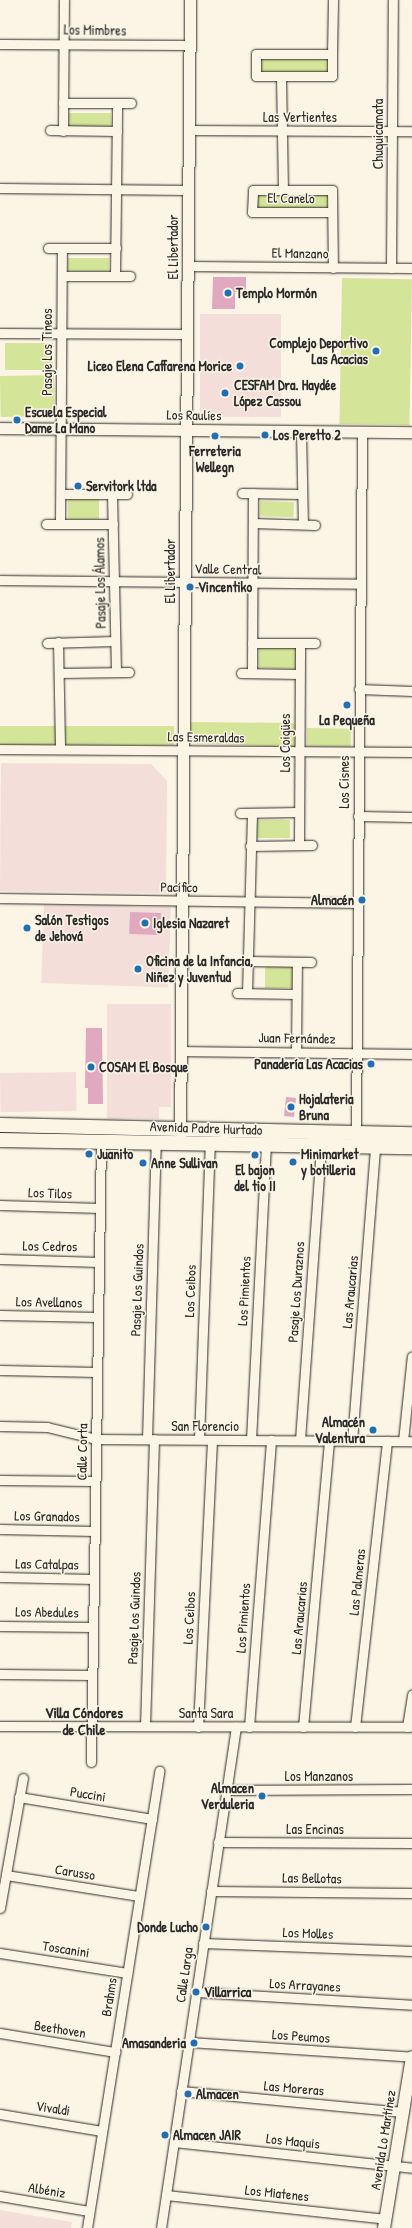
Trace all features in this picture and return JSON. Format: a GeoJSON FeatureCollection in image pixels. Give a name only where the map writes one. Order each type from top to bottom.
{"type":"FeatureCollection","features":[{"type":"Feature","properties":{"kind":"main road","name":"Avenida Padre Hurtado"},"geometry":{"type":"LineString","coordinates":[[0,1125],[180,1127],[412,1134]]}},
{"type":"Feature","properties":{"kind":"main road","name":"Avenida Padre Hurtado"},"geometry":{"type":"LineString","coordinates":[[0,1140],[412,1147]]}},
{"type":"Feature","properties":{"kind":"main road","name":"Avenida Lo Martínez"},"geometry":{"type":"LineString","coordinates":[[385,2223],[403,2112],[409,2092],[412,2057]]}},
{"type":"Feature","properties":{"kind":"street"},"geometry":{"type":"LineString","coordinates":[[63,131],[64,0]]}},
{"type":"Feature","properties":{"kind":"street","name":"El Libertador"},"geometry":{"type":"LineString","coordinates":[[180,1142],[190,0]]}},
{"type":"Feature","properties":{"kind":"street"},"geometry":{"type":"LineString","coordinates":[[332,54],[256,54],[256,76],[332,76],[333,0]]}},
{"type":"Feature","properties":{"kind":"street","name":"Chuquicamata"},"geometry":{"type":"LineString","coordinates":[[391,268],[393,0]]}},
{"type":"Feature","properties":{"kind":"street","name":"Los Mimbres"},"geometry":{"type":"LineString","coordinates":[[0,44],[189,45]]}},
{"type":"Feature","properties":{"kind":"street","name":"El Canelo"},"geometry":{"type":"LineString","coordinates":[[281,76],[283,190]]}},
{"type":"Feature","properties":{"kind":"street"},"geometry":{"type":"LineString","coordinates":[[63,103],[131,103]]}},
{"type":"Feature","properties":{"kind":"street"},"geometry":{"type":"LineString","coordinates":[[115,276],[117,103]]}},
{"type":"Feature","properties":{"kind":"street"},"geometry":{"type":"LineString","coordinates":[[50,130],[117,131]]}},
{"type":"Feature","properties":{"kind":"street","name":"Las Vertientes"},"geometry":{"type":"LineString","coordinates":[[189,130],[412,131]]}},
{"type":"Feature","properties":{"kind":"street"},"geometry":{"type":"LineString","coordinates":[[0,188],[188,190]]}},
{"type":"Feature","properties":{"kind":"street","name":"El Canelo"},"geometry":{"type":"LineString","coordinates":[[332,212],[252,212],[253,190],[332,190],[334,268]]}},
{"type":"Feature","properties":{"kind":"street"},"geometry":{"type":"LineString","coordinates":[[48,248],[116,248]]}},
{"type":"Feature","properties":{"kind":"street","name":"Pasaje Los Tineos"},"geometry":{"type":"LineString","coordinates":[[61,429],[62,248]]}},
{"type":"Feature","properties":{"kind":"street","name":"El Manzano"},"geometry":{"type":"LineString","coordinates":[[187,266],[412,268]]}},
{"type":"Feature","properties":{"kind":"street"},"geometry":{"type":"LineString","coordinates":[[62,276],[130,276]]}},
{"type":"Feature","properties":{"kind":"street"},"geometry":{"type":"LineString","coordinates":[[0,333],[187,334]]}},
{"type":"Feature","properties":{"kind":"street","name":"Los Raulíes"},"geometry":{"type":"LineString","coordinates":[[0,428],[412,432]]}},
{"type":"Feature","properties":{"kind":"street"},"geometry":{"type":"LineString","coordinates":[[60,524],[61,429]]}},
{"type":"Feature","properties":{"kind":"street"},"geometry":{"type":"LineString","coordinates":[[301,431],[303,524]]}},
{"type":"Feature","properties":{"kind":"street","name":"Los Cisnes"},"geometry":{"type":"LineString","coordinates":[[356,1133],[362,432]]}},
{"type":"Feature","properties":{"kind":"street"},"geometry":{"type":"LineString","coordinates":[[242,493],[302,494]]}},
{"type":"Feature","properties":{"kind":"street"},"geometry":{"type":"LineString","coordinates":[[252,673],[253,493]]}},
{"type":"Feature","properties":{"kind":"street"},"geometry":{"type":"LineString","coordinates":[[61,494],[127,494]]}},
{"type":"Feature","properties":{"kind":"street","name":"Pasaje Los Álamos"},"geometry":{"type":"LineString","coordinates":[[112,494],[116,672]]}},
{"type":"Feature","properties":{"kind":"street"},"geometry":{"type":"LineString","coordinates":[[253,523],[315,524]]}},
{"type":"Feature","properties":{"kind":"street","name":"Pasaje Los Álamos"},"geometry":{"type":"LineString","coordinates":[[46,524],[113,524]]}},
{"type":"Feature","properties":{"kind":"street","name":"Valle Central"},"geometry":{"type":"LineString","coordinates":[[0,580],[360,584]]}},
{"type":"Feature","properties":{"kind":"street","name":"Pasaje Los Álamos"},"geometry":{"type":"LineString","coordinates":[[47,643],[115,641]]}},
{"type":"Feature","properties":{"kind":"street"},"geometry":{"type":"LineString","coordinates":[[58,642],[60,749]]}},
{"type":"Feature","properties":{"kind":"street"},"geometry":{"type":"LineString","coordinates":[[252,643],[315,643]]}},
{"type":"Feature","properties":{"kind":"street","name":"Los Coigües"},"geometry":{"type":"LineString","coordinates":[[299,845],[300,643]]}},
{"type":"Feature","properties":{"kind":"street"},"geometry":{"type":"LineString","coordinates":[[59,673],[129,672]]}},
{"type":"Feature","properties":{"kind":"street"},"geometry":{"type":"LineString","coordinates":[[240,673],[299,674]]}},
{"type":"Feature","properties":{"kind":"street"},"geometry":{"type":"LineString","coordinates":[[359,689],[412,691]]}},
{"type":"Feature","properties":{"kind":"street","name":"Las Esmeraldas"},"geometry":{"type":"LineString","coordinates":[[0,749],[412,752]]}},
{"type":"Feature","properties":{"kind":"street"},"geometry":{"type":"LineString","coordinates":[[240,813],[299,812]]}},
{"type":"Feature","properties":{"kind":"street"},"geometry":{"type":"LineString","coordinates":[[247,993],[252,813]]}},
{"type":"Feature","properties":{"kind":"street"},"geometry":{"type":"LineString","coordinates":[[358,816],[412,817]]}},
{"type":"Feature","properties":{"kind":"street"},"geometry":{"type":"LineString","coordinates":[[250,846],[312,845]]}},
{"type":"Feature","properties":{"kind":"street","name":"Pacífico"},"geometry":{"type":"LineString","coordinates":[[0,898],[357,903]]}},
{"type":"Feature","properties":{"kind":"street"},"geometry":{"type":"LineString","coordinates":[[248,961],[311,962]]}},
{"type":"Feature","properties":{"kind":"street"},"geometry":{"type":"LineString","coordinates":[[296,962],[296,1052]]}},
{"type":"Feature","properties":{"kind":"street"},"geometry":{"type":"LineString","coordinates":[[237,993],[296,994]]}},
{"type":"Feature","properties":{"kind":"street","name":"Juan Fernández"},"geometry":{"type":"LineString","coordinates":[[181,1051],[412,1054]]}},
{"type":"Feature","properties":{"kind":"street","name":"Calle Corta"},"geometry":{"type":"LineString","coordinates":[[91,1762],[101,1142]]}},
{"type":"Feature","properties":{"kind":"street","name":"Pasaje Los Guindos"},"geometry":{"type":"LineString","coordinates":[[145,1726],[156,1142]]}},
{"type":"Feature","properties":{"kind":"street","name":"Los Ceibos"},"geometry":{"type":"LineString","coordinates":[[199,1440],[210,1143]]}},
{"type":"Feature","properties":{"kind":"street","name":"Los Pimientos"},"geometry":{"type":"LineString","coordinates":[[250,1440],[266,1144]]}},
{"type":"Feature","properties":{"kind":"street","name":"Pasaje Los Duraznos"},"geometry":{"type":"LineString","coordinates":[[300,1440],[321,1145]]}},
{"type":"Feature","properties":{"kind":"street","name":"Las Araucarias"},"geometry":{"type":"LineString","coordinates":[[352,1441],[376,1146]]}},
{"type":"Feature","properties":{"kind":"street","name":"Los Tilos"},"geometry":{"type":"LineString","coordinates":[[0,1205],[100,1208]]}},
{"type":"Feature","properties":{"kind":"street","name":"Los Cedros"},"geometry":{"type":"LineString","coordinates":[[0,1259],[99,1262]]}},
{"type":"Feature","properties":{"kind":"street","name":"Los Avellanos"},"geometry":{"type":"LineString","coordinates":[[0,1315],[98,1317]]}},
{"type":"Feature","properties":{"kind":"street"},"geometry":{"type":"LineString","coordinates":[[408,1441],[412,1356]]}},
{"type":"Feature","properties":{"kind":"street"},"geometry":{"type":"LineString","coordinates":[[0,1370],[97,1372]]}},
{"type":"Feature","properties":{"kind":"street","name":"San Florencio"},"geometry":{"type":"LineString","coordinates":[[0,1426],[47,1427],[96,1439],[408,1441]]}},
{"type":"Feature","properties":{"kind":"street","name":"Los Ceibos"},"geometry":{"type":"LineString","coordinates":[[198,1727],[212,1440]]}},
{"type":"Feature","properties":{"kind":"street","name":"Los Pimientos"},"geometry":{"type":"LineString","coordinates":[[249,1727],[271,1440]]}},
{"type":"Feature","properties":{"kind":"street","name":"Las Araucarias"},"geometry":{"type":"LineString","coordinates":[[303,1727],[329,1441]]}},
{"type":"Feature","properties":{"kind":"street","name":"Las Palmeras"},"geometry":{"type":"LineString","coordinates":[[355,1727],[387,1441]]}},
{"type":"Feature","properties":{"kind":"street"},"geometry":{"type":"LineString","coordinates":[[0,1480],[95,1481]]}},
{"type":"Feature","properties":{"kind":"street","name":"Los Granados"},"geometry":{"type":"LineString","coordinates":[[0,1529],[94,1531]]}},
{"type":"Feature","properties":{"kind":"street","name":"Las Catalpas"},"geometry":{"type":"LineString","coordinates":[[0,1577],[94,1578]]}},
{"type":"Feature","properties":{"kind":"street","name":"Los Abedules"},"geometry":{"type":"LineString","coordinates":[[0,1626],[93,1627]]}},
{"type":"Feature","properties":{"kind":"street"},"geometry":{"type":"LineString","coordinates":[[0,1674],[92,1675]]}},
{"type":"Feature","properties":{"kind":"street"},"geometry":{"type":"LineString","coordinates":[[410,1727],[412,1694]]}},
{"type":"Feature","properties":{"kind":"street","name":"Santa Sara"},"geometry":{"type":"LineString","coordinates":[[0,1726],[410,1727]]}},
{"type":"Feature","properties":{"kind":"street","name":"Calle Larga"},"geometry":{"type":"LineString","coordinates":[[161,2228],[236,1727]]}},
{"type":"Feature","properties":{"kind":"street","name":"Brahms"},"geometry":{"type":"LineString","coordinates":[[86,2228],[159,1771]]}},
{"type":"Feature","properties":{"kind":"street"},"geometry":{"type":"LineString","coordinates":[[0,1908],[23,1778]]}},
{"type":"Feature","properties":{"kind":"street","name":"Los Manzanos"},"geometry":{"type":"LineString","coordinates":[[226,1790],[412,1789]]}},
{"type":"Feature","properties":{"kind":"street","name":"Puccini"},"geometry":{"type":"LineString","coordinates":[[19,1798],[152,1819]]}},
{"type":"Feature","properties":{"kind":"street","name":"Las Encinas"},"geometry":{"type":"LineString","coordinates":[[218,1842],[412,1843]]}},
{"type":"Feature","properties":{"kind":"street","name":"Carusso"},"geometry":{"type":"LineString","coordinates":[[6,1875],[139,1896]]}},
{"type":"Feature","properties":{"kind":"street","name":"Las Bellotas"},"geometry":{"type":"LineString","coordinates":[[211,1891],[412,1893]]}},
{"type":"Feature","properties":{"kind":"street","name":"Los Molles"},"geometry":{"type":"LineString","coordinates":[[203,1943],[412,1951]]}},
{"type":"Feature","properties":{"kind":"street","name":"Toscanini"},"geometry":{"type":"LineString","coordinates":[[0,1953],[127,1973]]}},
{"type":"Feature","properties":{"kind":"street","name":"Los Arrayanes"},"geometry":{"type":"LineString","coordinates":[[196,1992],[412,2005]]}},
{"type":"Feature","properties":{"kind":"street","name":"Beethoven"},"geometry":{"type":"LineString","coordinates":[[0,2033],[114,2052]]}},
{"type":"Feature","properties":{"kind":"street","name":"Los Peumos"},"geometry":{"type":"LineString","coordinates":[[189,2042],[412,2057]]}},
{"type":"Feature","properties":{"kind":"street","name":"Las Moreras"},"geometry":{"type":"LineString","coordinates":[[181,2091],[403,2112]]}},
{"type":"Feature","properties":{"kind":"street","name":"Vivaldi"},"geometry":{"type":"LineString","coordinates":[[0,2114],[102,2130]]}},
{"type":"Feature","properties":{"kind":"street","name":"Los Maquis"},"geometry":{"type":"LineString","coordinates":[[174,2142],[411,2168]]}},
{"type":"Feature","properties":{"kind":"street","name":"Los Miatenes"},"geometry":{"type":"LineString","coordinates":[[166,2195],[385,2223]]}},
{"type":"Feature","properties":{"kind":"street","name":"Albéniz"},"geometry":{"type":"LineString","coordinates":[[0,2196],[89,2211]]}},
{"type":"Feature","properties":{"kind":"shaded area","name":"Liceo Elena Caffarena Morice"},"geometry":{"type":"Polygon","coordinates":[[[200,314],[281,314],[281,417],[200,417],[200,314]]]}},
{"type":"Feature","properties":{"kind":"shaded area"},"geometry":{"type":"Polygon","coordinates":[[[1,763],[151,764],[167,781],[166,893],[0,891],[1,763]]]}},
{"type":"Feature","properties":{"kind":"shaded area"},"geometry":{"type":"Polygon","coordinates":[[[44,903],[171,907],[168,987],[41,983],[44,903]]]}},
{"type":"Feature","properties":{"kind":"shaded area"},"geometry":{"type":"Polygon","coordinates":[[[107,1004],[171,1004],[171,1107],[159,1107],[159,1119],[107,1119],[107,1004]]]}},
{"type":"Feature","properties":{"kind":"shaded area"},"geometry":{"type":"Polygon","coordinates":[[[76,1072],[77,1111],[1,1112],[0,1073],[76,1072]]]}},
{"type":"Feature","properties":{"kind":"shaded area"},"geometry":{"type":"Polygon","coordinates":[[[0,2210],[72,2222],[71,2228],[0,2228],[0,2210]]]}},
{"type":"Feature","properties":{"kind":"green space"},"geometry":{"type":"Polygon","coordinates":[[[256,54],[332,54],[332,76],[256,76],[256,54]]]}},
{"type":"Feature","properties":{"kind":"green space"},"geometry":{"type":"Polygon","coordinates":[[[69,113],[111,113],[111,126],[69,126],[69,113]]]}},
{"type":"Feature","properties":{"kind":"green space"},"geometry":{"type":"Polygon","coordinates":[[[253,190],[332,190],[332,212],[253,212],[253,190]]]}},
{"type":"Feature","properties":{"kind":"green space"},"geometry":{"type":"Polygon","coordinates":[[[68,258],[109,258],[109,271],[68,271],[68,258]]]}},
{"type":"Feature","properties":{"kind":"green space","name":"Complejo Deportivo Las Acacias"},"geometry":{"type":"Polygon","coordinates":[[[342,278],[412,279],[409,425],[339,424],[342,278]]]}},
{"type":"Feature","properties":{"kind":"green space"},"geometry":{"type":"Polygon","coordinates":[[[5,343],[53,343],[53,370],[5,370],[5,343]]]}},
{"type":"Feature","properties":{"kind":"green space"},"geometry":{"type":"Polygon","coordinates":[[[54,375],[55,416],[1,417],[0,376],[54,375]]]}},
{"type":"Feature","properties":{"kind":"green space"},"geometry":{"type":"Polygon","coordinates":[[[68,499],[99,499],[99,519],[68,519],[68,499]]]}},
{"type":"Feature","properties":{"kind":"green space"},"geometry":{"type":"Polygon","coordinates":[[[260,501],[294,502],[293,517],[259,516],[260,501]]]}},
{"type":"Feature","properties":{"kind":"green space"},"geometry":{"type":"Polygon","coordinates":[[[259,645],[297,646],[296,669],[258,668],[259,645]]]}},
{"type":"Feature","properties":{"kind":"green space"},"geometry":{"type":"Polygon","coordinates":[[[191,722],[293,723],[296,726],[296,747],[190,743],[191,722]]]}},
{"type":"Feature","properties":{"kind":"green space"},"geometry":{"type":"Polygon","coordinates":[[[0,726],[174,726],[174,745],[0,745],[0,726]]]}},
{"type":"Feature","properties":{"kind":"green space"},"geometry":{"type":"Polygon","coordinates":[[[307,728],[351,729],[351,747],[307,746],[307,728]]]}},
{"type":"Feature","properties":{"kind":"green space"},"geometry":{"type":"Polygon","coordinates":[[[257,820],[290,820],[290,838],[257,838],[257,820]]]}},
{"type":"Feature","properties":{"kind":"green space"},"geometry":{"type":"Polygon","coordinates":[[[265,967],[293,967],[293,988],[265,988],[265,967]]]}},
{"type":"Feature","properties":{"kind":"building","name":"Templo Mormón"},"geometry":{"type":"Polygon","coordinates":[[[213,277],[246,277],[246,292],[235,292],[235,309],[212,309],[213,277]]]}},
{"type":"Feature","properties":{"kind":"building","name":"Iglesia Nazaret"},"geometry":{"type":"Polygon","coordinates":[[[130,912],[161,913],[160,935],[129,934],[130,912]]]}},
{"type":"Feature","properties":{"kind":"building","name":"COSAM El Bosque"},"geometry":{"type":"Polygon","coordinates":[[[86,1028],[102,1028],[103,1104],[88,1104],[88,1088],[85,1088],[86,1028]]]}},
{"type":"Feature","properties":{"kind":"building","name":"Hojalateria Bruna"},"geometry":{"type":"Polygon","coordinates":[[[286,1097],[296,1098],[294,1117],[284,1116],[286,1097]]]}},
{"type":"Feature","properties":{"kind":"place","name":"Templo Mormón"},"geometry":{"type":"Point","coordinates":[228,293]}},
{"type":"Feature","properties":{"kind":"place","name":"Complejo Deportivo Las Acacias"},"geometry":{"type":"Point","coordinates":[376,351]}},
{"type":"Feature","properties":{"kind":"place","name":"Liceo Elena Caffarena Morice"},"geometry":{"type":"Point","coordinates":[240,366]}},
{"type":"Feature","properties":{"kind":"place","name":"CESFAM Dra. Haydée López Cassou"},"geometry":{"type":"Point","coordinates":[225,393]}},
{"type":"Feature","properties":{"kind":"place","name":"Escuela Especial Dame La Mano"},"geometry":{"type":"Point","coordinates":[17,420]}},
{"type":"Feature","properties":{"kind":"place","name":"Los Peretto 2"},"geometry":{"type":"Point","coordinates":[265,435]}},
{"type":"Feature","properties":{"kind":"place","name":"Ferreteria Wellegn"},"geometry":{"type":"Point","coordinates":[215,436]}},
{"type":"Feature","properties":{"kind":"place","name":"Servitork ltda"},"geometry":{"type":"Point","coordinates":[78,486]}},
{"type":"Feature","properties":{"kind":"place","name":"Vincentiko"},"geometry":{"type":"Point","coordinates":[190,587]}},
{"type":"Feature","properties":{"kind":"place","name":"La Pequeña"},"geometry":{"type":"Point","coordinates":[347,705]}},
{"type":"Feature","properties":{"kind":"place","name":"Almacén"},"geometry":{"type":"Point","coordinates":[362,900]}},
{"type":"Feature","properties":{"kind":"place","name":"Iglesia Nazaret"},"geometry":{"type":"Point","coordinates":[145,923]}},
{"type":"Feature","properties":{"kind":"place","name":"Salón Testigos de Jehová"},"geometry":{"type":"Point","coordinates":[27,928]}},
{"type":"Feature","properties":{"kind":"place","name":"Oficina de la Infancia, Niñez y Juventud"},"geometry":{"type":"Point","coordinates":[138,969]}},
{"type":"Feature","properties":{"kind":"place","name":"Panadería Las Acacias"},"geometry":{"type":"Point","coordinates":[371,1064]}},
{"type":"Feature","properties":{"kind":"place","name":"COSAM El Bosque"},"geometry":{"type":"Point","coordinates":[91,1067]}},
{"type":"Feature","properties":{"kind":"place","name":"Hojalateria Bruna"},"geometry":{"type":"Point","coordinates":[291,1107]}},
{"type":"Feature","properties":{"kind":"place","name":"Juanito"},"geometry":{"type":"Point","coordinates":[89,1154]}},
{"type":"Feature","properties":{"kind":"place","name":"El bajon del tio II"},"geometry":{"type":"Point","coordinates":[255,1155]}},
{"type":"Feature","properties":{"kind":"place","name":"Minimarket y botilleria"},"geometry":{"type":"Point","coordinates":[293,1162]}},
{"type":"Feature","properties":{"kind":"place","name":"Anne Sullivan"},"geometry":{"type":"Point","coordinates":[143,1163]}},
{"type":"Feature","properties":{"kind":"place","name":"Almacén Valentura"},"geometry":{"type":"Point","coordinates":[373,1430]}},
{"type":"Feature","properties":{"kind":"place","name":"Almacen Verduleria"},"geometry":{"type":"Point","coordinates":[262,1796]}},
{"type":"Feature","properties":{"kind":"place","name":"Donde Lucho"},"geometry":{"type":"Point","coordinates":[206,1927]}},
{"type":"Feature","properties":{"kind":"place","name":"Villarrica"},"geometry":{"type":"Point","coordinates":[196,1992]}},
{"type":"Feature","properties":{"kind":"place","name":"Amasanderia"},"geometry":{"type":"Point","coordinates":[194,2043]}},
{"type":"Feature","properties":{"kind":"place","name":"Almacen"},"geometry":{"type":"Point","coordinates":[188,2094]}},
{"type":"Feature","properties":{"kind":"place","name":"Almacen JAIR"},"geometry":{"type":"Point","coordinates":[165,2135]}},
{"type":"Feature","properties":{"kind":"district","name":"Villa Cóndores de Chile"},"geometry":{"type":"Point","coordinates":[84,1720]}}]}
